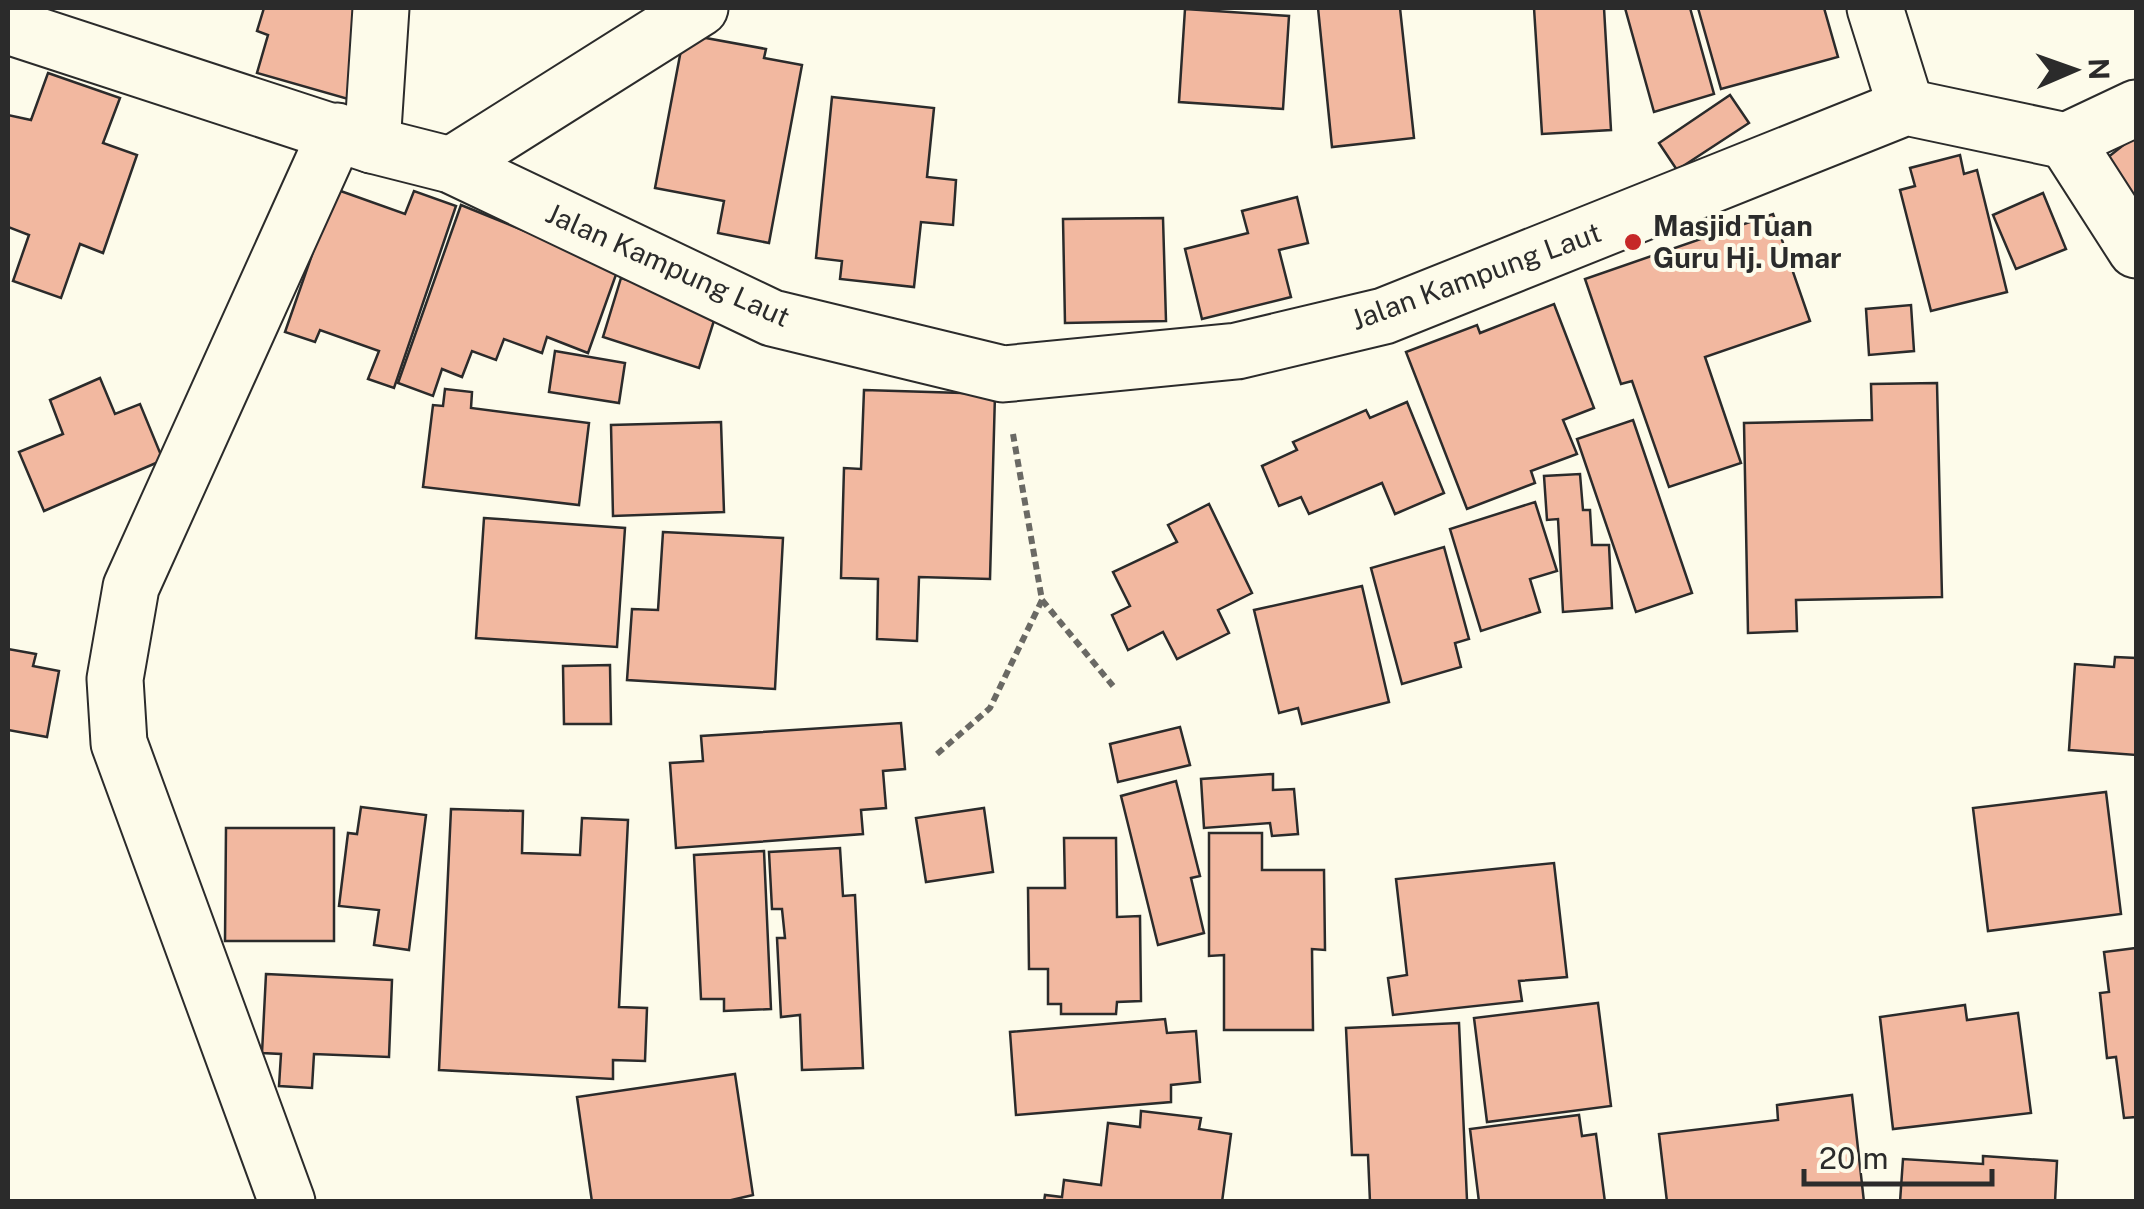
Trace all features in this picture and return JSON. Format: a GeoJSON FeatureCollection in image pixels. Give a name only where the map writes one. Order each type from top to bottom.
{"type":"FeatureCollection","features":[{"type":"Feature","properties":{"kind":"street"},"geometry":{"type":"LineString","coordinates":[[287,1202],[119,743],[115,680],[131,587],[354,138],[381,8]]}},
{"type":"Feature","properties":{"kind":"street"},"geometry":{"type":"LineString","coordinates":[[451,165],[700,8]]}},
{"type":"Feature","properties":{"kind":"street"},"geometry":{"type":"LineString","coordinates":[[1875,8],[1906,107],[2066,141],[2136,108]]}},
{"type":"Feature","properties":{"kind":"street","name":"Jalan Kampung Laut"},"geometry":{"type":"LineString","coordinates":[[8,26],[354,138],[451,165],[772,318],[1003,374],[1237,351],[1384,316],[1906,107]]}},
{"type":"Feature","properties":{"kind":"street"},"geometry":{"type":"LineString","coordinates":[[2066,141],[2136,250]]}},
{"type":"Feature","properties":{"kind":"path"},"geometry":{"type":"LineString","coordinates":[[1003,374],[1042,600],[1113,686]]}},
{"type":"Feature","properties":{"kind":"path"},"geometry":{"type":"LineString","coordinates":[[937,754],[990,708],[1042,600]]}},
{"type":"Feature","properties":{"kind":"building"},"geometry":{"type":"Polygon","coordinates":[[[264,8],[363,8],[348,99],[257,73],[268,35],[257,31],[264,8]]]}},
{"type":"Feature","properties":{"kind":"building"},"geometry":{"type":"Polygon","coordinates":[[[1318,8],[1400,8],[1414,138],[1332,147],[1318,8]]]}},
{"type":"Feature","properties":{"kind":"building"},"geometry":{"type":"Polygon","coordinates":[[[1534,8],[1604,8],[1611,130],[1542,134],[1534,8]]]}},
{"type":"Feature","properties":{"kind":"building"},"geometry":{"type":"Polygon","coordinates":[[[1625,8],[1690,8],[1714,94],[1654,112],[1625,8]]]}},
{"type":"Feature","properties":{"kind":"building"},"geometry":{"type":"Polygon","coordinates":[[[1698,8],[1824,8],[1838,57],[1721,89],[1698,8]]]}},
{"type":"Feature","properties":{"kind":"building"},"geometry":{"type":"Polygon","coordinates":[[[1185,9],[1289,16],[1283,109],[1179,102],[1185,9]]]}},
{"type":"Feature","properties":{"kind":"building"},"geometry":{"type":"Polygon","coordinates":[[[684,34],[766,49],[764,58],[802,65],[769,243],[718,233],[724,201],[655,188],[684,34]]]}},
{"type":"Feature","properties":{"kind":"building"},"geometry":{"type":"Polygon","coordinates":[[[48,73],[120,98],[103,143],[137,155],[103,253],[80,244],[61,298],[13,281],[29,235],[8,227],[8,115],[31,120],[48,73]]]}},
{"type":"Feature","properties":{"kind":"building"},"geometry":{"type":"Polygon","coordinates":[[[1730,95],[1749,123],[1677,170],[1659,143],[1730,95]]]}},
{"type":"Feature","properties":{"kind":"building"},"geometry":{"type":"Polygon","coordinates":[[[832,97],[934,108],[927,177],[956,180],[953,225],[921,222],[914,287],[840,279],[842,261],[816,258],[832,97]]]}},
{"type":"Feature","properties":{"kind":"building"},"geometry":{"type":"Polygon","coordinates":[[[2136,135],[2136,208],[2102,162],[2136,135]]]}},
{"type":"Feature","properties":{"kind":"building"},"geometry":{"type":"Polygon","coordinates":[[[1960,155],[1964,174],[1977,170],[2007,292],[1931,311],[1900,190],[1915,186],[1910,168],[1960,155]]]}},
{"type":"Feature","properties":{"kind":"building"},"geometry":{"type":"Polygon","coordinates":[[[335,189],[405,214],[414,191],[456,206],[394,388],[368,379],[379,351],[320,330],[315,342],[285,332],[335,189]]]}},
{"type":"Feature","properties":{"kind":"building"},"geometry":{"type":"Polygon","coordinates":[[[2043,193],[2066,249],[2016,269],[1993,215],[2043,193]]]}},
{"type":"Feature","properties":{"kind":"building"},"geometry":{"type":"Polygon","coordinates":[[[1297,197],[1308,243],[1279,250],[1291,297],[1202,319],[1185,249],[1248,233],[1242,211],[1297,197]]]}},
{"type":"Feature","properties":{"kind":"building"},"geometry":{"type":"Polygon","coordinates":[[[461,205],[618,269],[588,353],[547,337],[542,353],[504,339],[496,360],[472,351],[462,377],[442,369],[433,396],[398,383],[461,205]]]}},
{"type":"Feature","properties":{"kind":"building"},"geometry":{"type":"Polygon","coordinates":[[[1773,214],[1810,321],[1705,357],[1741,463],[1669,487],[1632,381],[1621,384],[1585,279],[1773,214]]]}},
{"type":"Feature","properties":{"kind":"building"},"geometry":{"type":"Polygon","coordinates":[[[1163,218],[1166,321],[1065,323],[1063,219],[1163,218]]]}},
{"type":"Feature","properties":{"kind":"building"},"geometry":{"type":"Polygon","coordinates":[[[621,278],[718,308],[699,368],[603,337],[621,278]]]}},
{"type":"Feature","properties":{"kind":"building"},"geometry":{"type":"Polygon","coordinates":[[[1554,304],[1594,408],[1563,420],[1577,454],[1531,471],[1535,483],[1467,509],[1406,352],[1477,325],[1480,333],[1554,304]]]}},
{"type":"Feature","properties":{"kind":"building"},"geometry":{"type":"Polygon","coordinates":[[[1911,305],[1914,351],[1869,355],[1866,309],[1911,305]]]}},
{"type":"Feature","properties":{"kind":"building"},"geometry":{"type":"Polygon","coordinates":[[[555,351],[625,363],[619,403],[549,392],[555,351]]]}},
{"type":"Feature","properties":{"kind":"building"},"geometry":{"type":"Polygon","coordinates":[[[100,378],[115,414],[140,404],[163,460],[44,511],[19,452],[63,434],[50,400],[100,378]]]}},
{"type":"Feature","properties":{"kind":"building"},"geometry":{"type":"Polygon","coordinates":[[[1937,383],[1942,597],[1796,600],[1797,631],[1748,633],[1744,423],[1872,420],[1871,384],[1937,383]]]}},
{"type":"Feature","properties":{"kind":"building"},"geometry":{"type":"Polygon","coordinates":[[[445,389],[472,392],[471,408],[589,423],[579,505],[423,487],[433,405],[443,406],[445,389]]]}},
{"type":"Feature","properties":{"kind":"building"},"geometry":{"type":"Polygon","coordinates":[[[864,390],[995,394],[990,579],[919,577],[917,641],[877,639],[878,579],[841,578],[844,468],[861,469],[864,390]]]}},
{"type":"Feature","properties":{"kind":"building"},"geometry":{"type":"Polygon","coordinates":[[[1407,402],[1444,493],[1395,514],[1382,483],[1309,514],[1301,497],[1279,506],[1262,466],[1297,450],[1293,442],[1366,410],[1370,418],[1407,402]]]}},
{"type":"Feature","properties":{"kind":"building"},"geometry":{"type":"Polygon","coordinates":[[[1633,420],[1692,593],[1636,612],[1577,439],[1633,420]]]}},
{"type":"Feature","properties":{"kind":"building"},"geometry":{"type":"Polygon","coordinates":[[[721,422],[724,512],[613,516],[611,425],[721,422]]]}},
{"type":"Feature","properties":{"kind":"building"},"geometry":{"type":"Polygon","coordinates":[[[1580,474],[1583,510],[1590,510],[1592,545],[1609,545],[1612,608],[1563,612],[1558,519],[1547,520],[1544,476],[1580,474]]]}},
{"type":"Feature","properties":{"kind":"building"},"geometry":{"type":"Polygon","coordinates":[[[1535,502],[1557,571],[1530,579],[1540,612],[1481,631],[1450,529],[1535,502]]]}},
{"type":"Feature","properties":{"kind":"building"},"geometry":{"type":"Polygon","coordinates":[[[1209,504],[1252,593],[1218,610],[1229,633],[1177,659],[1163,632],[1128,650],[1112,615],[1130,606],[1113,572],[1177,542],[1168,525],[1209,504]]]}},
{"type":"Feature","properties":{"kind":"building"},"geometry":{"type":"Polygon","coordinates":[[[484,518],[625,528],[617,647],[476,638],[484,518]]]}},
{"type":"Feature","properties":{"kind":"building"},"geometry":{"type":"Polygon","coordinates":[[[663,532],[783,538],[775,689],[627,680],[632,609],[658,610],[663,532]]]}},
{"type":"Feature","properties":{"kind":"building"},"geometry":{"type":"Polygon","coordinates":[[[1444,547],[1469,639],[1455,643],[1461,667],[1402,684],[1371,568],[1444,547]]]}},
{"type":"Feature","properties":{"kind":"building"},"geometry":{"type":"Polygon","coordinates":[[[1362,586],[1389,702],[1302,724],[1298,708],[1279,713],[1254,610],[1362,586]]]}},
{"type":"Feature","properties":{"kind":"building"},"geometry":{"type":"Polygon","coordinates":[[[8,649],[36,654],[33,666],[59,671],[47,737],[8,730],[8,649]]]}},
{"type":"Feature","properties":{"kind":"building"},"geometry":{"type":"Polygon","coordinates":[[[2115,657],[2136,658],[2136,755],[2069,750],[2075,664],[2114,667],[2115,657]]]}},
{"type":"Feature","properties":{"kind":"building"},"geometry":{"type":"Polygon","coordinates":[[[610,665],[611,724],[564,724],[563,666],[610,665]]]}},
{"type":"Feature","properties":{"kind":"building"},"geometry":{"type":"Polygon","coordinates":[[[901,723],[905,769],[883,771],[886,808],[861,810],[863,834],[676,848],[670,763],[703,761],[701,736],[901,723]]]}},
{"type":"Feature","properties":{"kind":"building"},"geometry":{"type":"Polygon","coordinates":[[[1180,727],[1190,765],[1118,782],[1110,744],[1180,727]]]}},
{"type":"Feature","properties":{"kind":"building"},"geometry":{"type":"Polygon","coordinates":[[[1273,774],[1273,790],[1294,789],[1298,834],[1272,836],[1270,823],[1204,828],[1201,779],[1273,774]]]}},
{"type":"Feature","properties":{"kind":"building"},"geometry":{"type":"Polygon","coordinates":[[[1176,781],[1200,876],[1191,878],[1204,933],[1158,945],[1121,796],[1176,781]]]}},
{"type":"Feature","properties":{"kind":"building"},"geometry":{"type":"Polygon","coordinates":[[[2106,792],[2121,914],[1988,931],[1973,808],[2106,792]]]}},
{"type":"Feature","properties":{"kind":"building"},"geometry":{"type":"Polygon","coordinates":[[[361,807],[426,815],[409,950],[374,945],[379,910],[339,906],[348,833],[357,834],[361,807]]]}},
{"type":"Feature","properties":{"kind":"building"},"geometry":{"type":"Polygon","coordinates":[[[984,808],[993,872],[926,882],[916,818],[984,808]]]}},
{"type":"Feature","properties":{"kind":"building"},"geometry":{"type":"Polygon","coordinates":[[[451,809],[523,811],[522,853],[580,855],[582,818],[628,820],[619,1007],[647,1008],[645,1061],[613,1060],[613,1079],[439,1070],[451,809]]]}},
{"type":"Feature","properties":{"kind":"building"},"geometry":{"type":"Polygon","coordinates":[[[226,828],[334,828],[334,941],[225,941],[226,828]]]}},
{"type":"Feature","properties":{"kind":"building"},"geometry":{"type":"Polygon","coordinates":[[[1209,833],[1262,833],[1262,870],[1324,870],[1325,950],[1312,949],[1313,1030],[1224,1030],[1224,955],[1209,956],[1209,833]]]}},
{"type":"Feature","properties":{"kind":"building"},"geometry":{"type":"Polygon","coordinates":[[[1064,838],[1116,838],[1117,917],[1140,916],[1141,1001],[1117,1002],[1116,1014],[1061,1014],[1061,1004],[1048,1004],[1048,969],[1029,969],[1028,888],[1065,888],[1064,838]]]}},
{"type":"Feature","properties":{"kind":"building"},"geometry":{"type":"Polygon","coordinates":[[[840,848],[843,896],[855,895],[863,1068],[802,1070],[800,1015],[781,1017],[777,938],[785,938],[782,909],[772,909],[769,852],[840,848]]]}},
{"type":"Feature","properties":{"kind":"building"},"geometry":{"type":"Polygon","coordinates":[[[764,851],[771,1009],[724,1011],[724,999],[701,999],[694,855],[764,851]]]}},
{"type":"Feature","properties":{"kind":"building"},"geometry":{"type":"Polygon","coordinates":[[[1554,863],[1567,977],[1519,981],[1522,1001],[1393,1015],[1388,978],[1407,975],[1396,879],[1554,863]]]}},
{"type":"Feature","properties":{"kind":"building"},"geometry":{"type":"Polygon","coordinates":[[[2136,948],[2136,1117],[2124,1118],[2116,1057],[2107,1058],[2100,993],[2109,992],[2104,952],[2136,948]]]}},
{"type":"Feature","properties":{"kind":"building"},"geometry":{"type":"Polygon","coordinates":[[[266,974],[392,980],[389,1057],[314,1054],[312,1088],[279,1086],[281,1054],[262,1053],[266,974]]]}},
{"type":"Feature","properties":{"kind":"building"},"geometry":{"type":"Polygon","coordinates":[[[1598,1003],[1611,1106],[1487,1122],[1474,1018],[1598,1003]]]}},
{"type":"Feature","properties":{"kind":"building"},"geometry":{"type":"Polygon","coordinates":[[[1965,1005],[1967,1020],[2018,1013],[2031,1113],[1893,1129],[1880,1017],[1965,1005]]]}},
{"type":"Feature","properties":{"kind":"building"},"geometry":{"type":"Polygon","coordinates":[[[1165,1019],[1167,1033],[1196,1031],[1200,1082],[1171,1085],[1171,1102],[1016,1115],[1010,1032],[1165,1019]]]}},
{"type":"Feature","properties":{"kind":"building"},"geometry":{"type":"Polygon","coordinates":[[[1459,1023],[1467,1200],[1370,1202],[1368,1155],[1352,1155],[1346,1028],[1459,1023]]]}},
{"type":"Feature","properties":{"kind":"building"},"geometry":{"type":"Polygon","coordinates":[[[735,1074],[753,1195],[723,1202],[592,1202],[577,1097],[735,1074]]]}},
{"type":"Feature","properties":{"kind":"building"},"geometry":{"type":"Polygon","coordinates":[[[1852,1095],[1864,1202],[1667,1202],[1659,1134],[1778,1120],[1777,1105],[1852,1095]]]}},
{"type":"Feature","properties":{"kind":"building"},"geometry":{"type":"Polygon","coordinates":[[[1141,1111],[1201,1118],[1199,1129],[1231,1134],[1222,1202],[1044,1202],[1045,1195],[1062,1197],[1064,1180],[1101,1185],[1108,1123],[1140,1127],[1141,1111]]]}},
{"type":"Feature","properties":{"kind":"building"},"geometry":{"type":"Polygon","coordinates":[[[1579,1115],[1582,1136],[1596,1134],[1605,1202],[1479,1202],[1470,1129],[1579,1115]]]}},
{"type":"Feature","properties":{"kind":"building"},"geometry":{"type":"Polygon","coordinates":[[[1983,1156],[2057,1161],[2055,1202],[1900,1202],[1903,1159],[1983,1164],[1983,1156]]]}},
{"type":"Feature","properties":{"kind":"place","name":"Masjid Tuan Guru Hj. Umar"},"geometry":{"type":"Point","coordinates":[1633,242]}}]}
